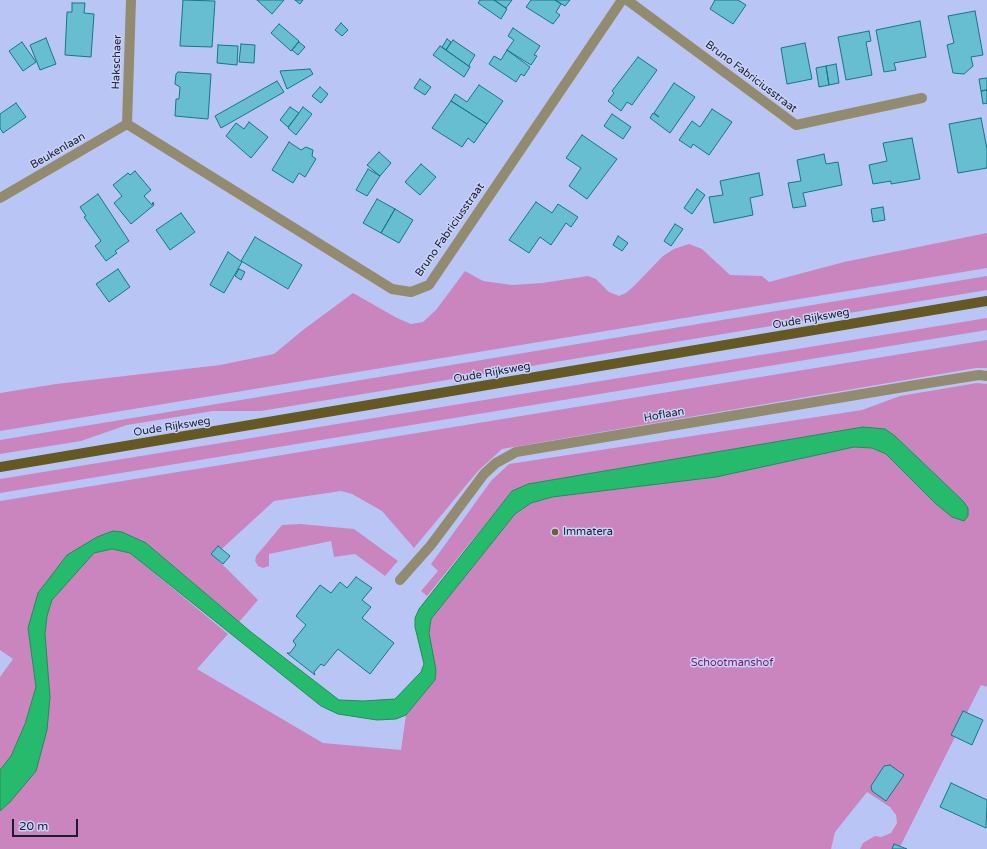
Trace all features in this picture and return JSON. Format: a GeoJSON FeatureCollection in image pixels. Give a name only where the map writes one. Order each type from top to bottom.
{"type":"FeatureCollection","features":[{"type":"Feature","properties":{"kind":"main road","name":"Oude Rijksweg"},"geometry":{"type":"LineString","coordinates":[[0,467],[987,302]]}},
{"type":"Feature","properties":{"kind":"street","name":"Hakschaer"},"geometry":{"type":"LineString","coordinates":[[127,124],[131,0]]}},
{"type":"Feature","properties":{"kind":"street","name":"Bruno Fabriciusstraat"},"geometry":{"type":"LineString","coordinates":[[127,124],[392,289],[411,292],[429,285],[622,0]]}},
{"type":"Feature","properties":{"kind":"street","name":"Bruno Fabriciusstraat"},"geometry":{"type":"LineString","coordinates":[[627,0],[796,125],[922,98]]}},
{"type":"Feature","properties":{"kind":"street","name":"Beukenlaan"},"geometry":{"type":"LineString","coordinates":[[0,198],[127,124]]}},
{"type":"Feature","properties":{"kind":"street","name":"Hoflaan"},"geometry":{"type":"LineString","coordinates":[[400,580],[431,545],[484,474],[496,463],[516,452],[916,385],[979,375],[987,376]]}},
{"type":"Feature","properties":{"kind":"green space"},"geometry":{"type":"Polygon","coordinates":[[[987,233],[987,268],[0,431],[0,393],[56,384],[220,365],[274,354],[303,330],[353,293],[397,318],[411,324],[423,322],[436,310],[465,271],[483,281],[512,285],[542,283],[588,276],[596,279],[609,292],[619,296],[626,293],[634,286],[663,256],[674,249],[689,244],[702,249],[730,275],[762,276],[769,282],[844,262],[987,233]]]}},
{"type":"Feature","properties":{"kind":"green space"},"geometry":{"type":"Polygon","coordinates":[[[987,276],[987,290],[261,411],[213,411],[127,425],[81,441],[0,454],[0,440],[987,276]]]}},
{"type":"Feature","properties":{"kind":"green space"},"geometry":{"type":"Polygon","coordinates":[[[987,318],[987,330],[0,493],[0,479],[987,318]]]}},
{"type":"Feature","properties":{"kind":"green space"},"geometry":{"type":"Polygon","coordinates":[[[987,340],[987,368],[976,368],[502,449],[478,471],[414,548],[382,511],[352,494],[341,491],[274,501],[214,556],[258,600],[239,622],[146,543],[97,537],[28,628],[36,687],[25,724],[11,756],[0,770],[0,677],[13,659],[0,650],[0,501],[987,340]]]}},
{"type":"Feature","properties":{"kind":"green space","name":"Schootmanshof"},"geometry":{"type":"Polygon","coordinates":[[[977,383],[987,384],[987,687],[981,685],[899,849],[860,849],[863,843],[875,836],[881,837],[891,833],[897,823],[896,815],[890,807],[867,792],[835,832],[831,849],[0,849],[0,811],[10,802],[50,697],[45,634],[47,616],[52,600],[94,553],[112,549],[130,553],[228,634],[197,669],[323,743],[401,750],[406,715],[435,680],[429,633],[431,619],[515,514],[531,503],[552,497],[716,477],[854,447],[872,448],[886,454],[935,503],[963,501],[895,436],[885,429],[863,427],[528,484],[512,491],[427,596],[421,591],[438,571],[431,564],[491,481],[509,464],[862,410],[900,396],[977,383]]]}},
{"type":"Feature","properties":{"kind":"green space"},"geometry":{"type":"Polygon","coordinates":[[[300,524],[354,529],[398,561],[385,576],[355,554],[334,557],[331,541],[269,554],[269,566],[263,568],[258,566],[255,561],[256,556],[282,525],[300,524]]]}},
{"type":"Feature","properties":{"kind":"shaded area"},"geometry":{"type":"Polygon","coordinates":[[[863,427],[885,429],[895,436],[963,501],[968,508],[968,516],[964,521],[952,517],[935,503],[886,454],[872,448],[854,447],[716,477],[552,497],[531,503],[515,514],[431,619],[429,633],[436,670],[435,680],[406,715],[396,719],[377,720],[338,714],[321,706],[130,553],[112,549],[94,553],[52,600],[47,616],[45,634],[50,697],[47,730],[36,771],[10,802],[0,811],[0,770],[11,756],[25,724],[36,687],[28,628],[38,593],[67,555],[97,537],[113,531],[122,532],[146,543],[251,632],[339,700],[363,701],[395,699],[421,672],[424,664],[415,627],[415,618],[419,609],[512,491],[528,484],[863,427]]]}},
{"type":"Feature","properties":{"kind":"building"},"geometry":{"type":"Polygon","coordinates":[[[183,0],[215,1],[212,47],[180,46],[183,0]]]}},
{"type":"Feature","properties":{"kind":"building"},"geometry":{"type":"Polygon","coordinates":[[[257,0],[284,0],[272,14],[257,0]]]}},
{"type":"Feature","properties":{"kind":"building"},"geometry":{"type":"Polygon","coordinates":[[[295,0],[303,0],[300,4],[295,0]]]}},
{"type":"Feature","properties":{"kind":"building"},"geometry":{"type":"Polygon","coordinates":[[[480,0],[494,0],[507,9],[501,19],[478,3],[480,0]]]}},
{"type":"Feature","properties":{"kind":"building"},"geometry":{"type":"Polygon","coordinates":[[[494,0],[512,0],[506,8],[494,0]]]}},
{"type":"Feature","properties":{"kind":"building"},"geometry":{"type":"Polygon","coordinates":[[[531,0],[555,0],[561,4],[556,12],[560,15],[553,24],[526,7],[531,0]]]}},
{"type":"Feature","properties":{"kind":"building"},"geometry":{"type":"Polygon","coordinates":[[[555,0],[570,0],[565,6],[555,0]]]}},
{"type":"Feature","properties":{"kind":"building"},"geometry":{"type":"Polygon","coordinates":[[[715,0],[738,0],[746,5],[733,24],[710,9],[715,0]]]}},
{"type":"Feature","properties":{"kind":"building"},"geometry":{"type":"Polygon","coordinates":[[[72,3],[85,3],[84,13],[94,14],[91,57],[65,55],[67,12],[72,12],[72,3]]]}},
{"type":"Feature","properties":{"kind":"building"},"geometry":{"type":"Polygon","coordinates":[[[975,11],[983,55],[971,57],[973,66],[964,74],[953,73],[947,45],[954,43],[948,16],[975,11]]]}},
{"type":"Feature","properties":{"kind":"building"},"geometry":{"type":"Polygon","coordinates":[[[920,21],[926,57],[894,63],[896,70],[884,72],[876,30],[920,21]]]}},
{"type":"Feature","properties":{"kind":"building"},"geometry":{"type":"Polygon","coordinates":[[[341,23],[348,30],[342,36],[335,30],[341,23]]]}},
{"type":"Feature","properties":{"kind":"building"},"geometry":{"type":"Polygon","coordinates":[[[279,24],[299,41],[291,51],[271,33],[279,24]]]}},
{"type":"Feature","properties":{"kind":"building"},"geometry":{"type":"Polygon","coordinates":[[[513,28],[540,46],[534,55],[537,56],[531,65],[507,50],[514,40],[508,36],[513,28]]]}},
{"type":"Feature","properties":{"kind":"building"},"geometry":{"type":"Polygon","coordinates":[[[869,31],[871,41],[866,42],[872,75],[846,80],[838,37],[869,31]]]}},
{"type":"Feature","properties":{"kind":"building"},"geometry":{"type":"Polygon","coordinates":[[[46,38],[56,64],[40,70],[30,45],[46,38]]]}},
{"type":"Feature","properties":{"kind":"building"},"geometry":{"type":"Polygon","coordinates":[[[447,39],[451,42],[446,50],[442,47],[447,39]]]}},
{"type":"Feature","properties":{"kind":"building"},"geometry":{"type":"Polygon","coordinates":[[[453,40],[475,55],[469,65],[470,67],[446,50],[453,40]]]}},
{"type":"Feature","properties":{"kind":"building"},"geometry":{"type":"Polygon","coordinates":[[[22,42],[36,62],[23,71],[9,51],[22,42]]]}},
{"type":"Feature","properties":{"kind":"building"},"geometry":{"type":"Polygon","coordinates":[[[299,42],[305,47],[298,55],[292,50],[299,42]]]}},
{"type":"Feature","properties":{"kind":"building"},"geometry":{"type":"Polygon","coordinates":[[[805,43],[812,79],[787,84],[781,48],[805,43]]]}},
{"type":"Feature","properties":{"kind":"building"},"geometry":{"type":"Polygon","coordinates":[[[241,44],[255,45],[254,63],[239,62],[241,44]]]}},
{"type":"Feature","properties":{"kind":"building"},"geometry":{"type":"Polygon","coordinates":[[[218,45],[238,46],[237,65],[217,63],[218,45]]]}},
{"type":"Feature","properties":{"kind":"building"},"geometry":{"type":"Polygon","coordinates":[[[440,46],[470,67],[464,77],[433,55],[440,46]]]}},
{"type":"Feature","properties":{"kind":"building"},"geometry":{"type":"Polygon","coordinates":[[[507,50],[530,67],[524,76],[521,74],[516,82],[489,64],[494,56],[501,60],[507,50]]]}},
{"type":"Feature","properties":{"kind":"building"},"geometry":{"type":"Polygon","coordinates":[[[638,57],[657,70],[632,105],[627,102],[621,111],[608,101],[614,93],[612,91],[638,57]]]}},
{"type":"Feature","properties":{"kind":"building"},"geometry":{"type":"Polygon","coordinates":[[[836,64],[839,83],[829,85],[826,66],[836,64]]]}},
{"type":"Feature","properties":{"kind":"building"},"geometry":{"type":"Polygon","coordinates":[[[826,66],[829,85],[819,87],[816,68],[826,66]]]}},
{"type":"Feature","properties":{"kind":"building"},"geometry":{"type":"Polygon","coordinates":[[[310,69],[313,74],[287,89],[280,71],[310,69]]]}},
{"type":"Feature","properties":{"kind":"building"},"geometry":{"type":"Polygon","coordinates":[[[178,72],[211,74],[208,119],[175,116],[176,99],[179,99],[180,87],[175,84],[176,74],[178,72]]]}},
{"type":"Feature","properties":{"kind":"building"},"geometry":{"type":"Polygon","coordinates":[[[987,78],[987,90],[981,91],[979,79],[987,78]]]}},
{"type":"Feature","properties":{"kind":"building"},"geometry":{"type":"Polygon","coordinates":[[[420,79],[431,87],[425,95],[414,88],[420,79]]]}},
{"type":"Feature","properties":{"kind":"building"},"geometry":{"type":"Polygon","coordinates":[[[277,81],[284,92],[221,128],[215,116],[277,81]]]}},
{"type":"Feature","properties":{"kind":"building"},"geometry":{"type":"Polygon","coordinates":[[[674,83],[695,97],[670,133],[650,118],[653,113],[659,117],[654,113],[674,83]]]}},
{"type":"Feature","properties":{"kind":"building"},"geometry":{"type":"Polygon","coordinates":[[[479,85],[503,101],[487,124],[451,101],[455,94],[467,102],[479,85]]]}},
{"type":"Feature","properties":{"kind":"building"},"geometry":{"type":"Polygon","coordinates":[[[320,87],[328,94],[321,103],[312,96],[320,87]]]}},
{"type":"Feature","properties":{"kind":"building"},"geometry":{"type":"Polygon","coordinates":[[[987,90],[987,103],[983,104],[981,91],[987,90]]]}},
{"type":"Feature","properties":{"kind":"building"},"geometry":{"type":"Polygon","coordinates":[[[451,101],[487,124],[474,143],[468,138],[462,147],[432,128],[451,101]]]}},
{"type":"Feature","properties":{"kind":"building"},"geometry":{"type":"Polygon","coordinates":[[[16,103],[26,117],[3,133],[0,128],[0,114],[16,103]]]}},
{"type":"Feature","properties":{"kind":"building"},"geometry":{"type":"Polygon","coordinates":[[[290,107],[299,113],[288,127],[280,120],[290,107]]]}},
{"type":"Feature","properties":{"kind":"building"},"geometry":{"type":"Polygon","coordinates":[[[303,107],[312,114],[296,135],[288,128],[303,107]]]}},
{"type":"Feature","properties":{"kind":"building"},"geometry":{"type":"Polygon","coordinates":[[[712,109],[732,122],[709,155],[693,144],[691,148],[679,140],[692,121],[700,127],[712,109]]]}},
{"type":"Feature","properties":{"kind":"building"},"geometry":{"type":"Polygon","coordinates":[[[612,114],[631,127],[623,139],[604,126],[612,114]]]}},
{"type":"Feature","properties":{"kind":"building"},"geometry":{"type":"Polygon","coordinates":[[[981,118],[987,149],[987,168],[958,173],[949,124],[981,118]]]}},
{"type":"Feature","properties":{"kind":"building"},"geometry":{"type":"Polygon","coordinates":[[[249,122],[268,137],[251,158],[226,136],[236,123],[244,129],[249,122]]]}},
{"type":"Feature","properties":{"kind":"building"},"geometry":{"type":"Polygon","coordinates":[[[582,135],[617,159],[587,199],[569,186],[581,168],[566,158],[582,135]]]}},
{"type":"Feature","properties":{"kind":"building"},"geometry":{"type":"Polygon","coordinates":[[[912,138],[920,179],[891,184],[891,181],[873,184],[869,165],[887,161],[883,143],[912,138]]]}},
{"type":"Feature","properties":{"kind":"building"},"geometry":{"type":"Polygon","coordinates":[[[289,142],[301,150],[306,147],[313,150],[312,156],[316,159],[305,177],[299,173],[293,183],[272,170],[289,142]]]}},
{"type":"Feature","properties":{"kind":"building"},"geometry":{"type":"Polygon","coordinates":[[[379,152],[391,163],[380,176],[367,165],[379,152]]]}},
{"type":"Feature","properties":{"kind":"building"},"geometry":{"type":"Polygon","coordinates":[[[824,154],[826,164],[838,162],[842,185],[803,193],[806,206],[793,208],[788,183],[801,181],[797,160],[824,154]]]}},
{"type":"Feature","properties":{"kind":"building"},"geometry":{"type":"Polygon","coordinates":[[[421,164],[436,177],[420,195],[405,182],[421,164]]]}},
{"type":"Feature","properties":{"kind":"building"},"geometry":{"type":"Polygon","coordinates":[[[368,169],[380,176],[367,196],[356,190],[368,169]]]}},
{"type":"Feature","properties":{"kind":"building"},"geometry":{"type":"Polygon","coordinates":[[[135,171],[151,190],[144,196],[152,205],[153,202],[154,205],[131,224],[114,203],[122,196],[113,185],[128,173],[130,175],[135,171]]]}},
{"type":"Feature","properties":{"kind":"building"},"geometry":{"type":"Polygon","coordinates":[[[759,173],[763,195],[750,198],[753,215],[714,223],[709,197],[723,195],[720,181],[759,173]]]}},
{"type":"Feature","properties":{"kind":"building"},"geometry":{"type":"Polygon","coordinates":[[[697,189],[705,195],[692,214],[684,208],[697,189]]]}},
{"type":"Feature","properties":{"kind":"building"},"geometry":{"type":"Polygon","coordinates":[[[98,194],[129,241],[115,251],[117,253],[106,261],[95,246],[101,241],[84,217],[86,216],[80,207],[98,194]]]}},
{"type":"Feature","properties":{"kind":"building"},"geometry":{"type":"Polygon","coordinates":[[[377,199],[395,209],[381,233],[363,223],[377,199]]]}},
{"type":"Feature","properties":{"kind":"building"},"geometry":{"type":"Polygon","coordinates":[[[536,202],[552,213],[558,204],[578,217],[571,227],[566,223],[551,245],[540,237],[529,253],[509,240],[536,202]]]}},
{"type":"Feature","properties":{"kind":"building"},"geometry":{"type":"Polygon","coordinates":[[[883,207],[885,220],[873,222],[871,209],[883,207]]]}},
{"type":"Feature","properties":{"kind":"building"},"geometry":{"type":"Polygon","coordinates":[[[395,209],[413,220],[399,243],[381,233],[395,209]]]}},
{"type":"Feature","properties":{"kind":"building"},"geometry":{"type":"Polygon","coordinates":[[[181,213],[195,232],[170,250],[156,230],[181,213]]]}},
{"type":"Feature","properties":{"kind":"building"},"geometry":{"type":"Polygon","coordinates":[[[675,224],[683,229],[671,246],[664,241],[675,224]]]}},
{"type":"Feature","properties":{"kind":"building"},"geometry":{"type":"Polygon","coordinates":[[[618,236],[628,243],[622,251],[613,245],[618,236]]]}},
{"type":"Feature","properties":{"kind":"building"},"geometry":{"type":"Polygon","coordinates":[[[255,237],[302,265],[288,289],[241,261],[255,237]]]}},
{"type":"Feature","properties":{"kind":"building"},"geometry":{"type":"Polygon","coordinates":[[[228,252],[242,262],[224,293],[210,285],[228,252]]]}},
{"type":"Feature","properties":{"kind":"building"},"geometry":{"type":"Polygon","coordinates":[[[118,269],[130,287],[109,302],[96,284],[118,269]]]}},
{"type":"Feature","properties":{"kind":"building"},"geometry":{"type":"Polygon","coordinates":[[[239,269],[245,272],[241,280],[235,276],[239,269]]]}},
{"type":"Feature","properties":{"kind":"building"},"geometry":{"type":"Polygon","coordinates":[[[218,546],[230,556],[223,564],[211,554],[218,546]]]}},
{"type":"Feature","properties":{"kind":"building"},"geometry":{"type":"Polygon","coordinates":[[[356,577],[372,588],[362,600],[371,607],[362,618],[394,643],[370,674],[338,649],[324,666],[321,664],[314,672],[315,675],[287,653],[290,653],[296,645],[293,641],[306,625],[296,616],[320,585],[331,593],[340,582],[347,588],[356,577]]]}},
{"type":"Feature","properties":{"kind":"building"},"geometry":{"type":"Polygon","coordinates":[[[963,711],[983,720],[972,745],[951,735],[963,711]]]}},
{"type":"Feature","properties":{"kind":"building"},"geometry":{"type":"Polygon","coordinates":[[[890,765],[904,775],[886,801],[872,791],[871,786],[884,766],[890,765]]]}},
{"type":"Feature","properties":{"kind":"building"},"geometry":{"type":"Polygon","coordinates":[[[951,783],[987,800],[986,828],[940,807],[951,783]]]}},
{"type":"Feature","properties":{"kind":"building"},"geometry":{"type":"Polygon","coordinates":[[[894,844],[907,849],[892,849],[894,844]]]}},
{"type":"Feature","properties":{"kind":"place","name":"Immatera"},"geometry":{"type":"Point","coordinates":[555,532]}}]}
